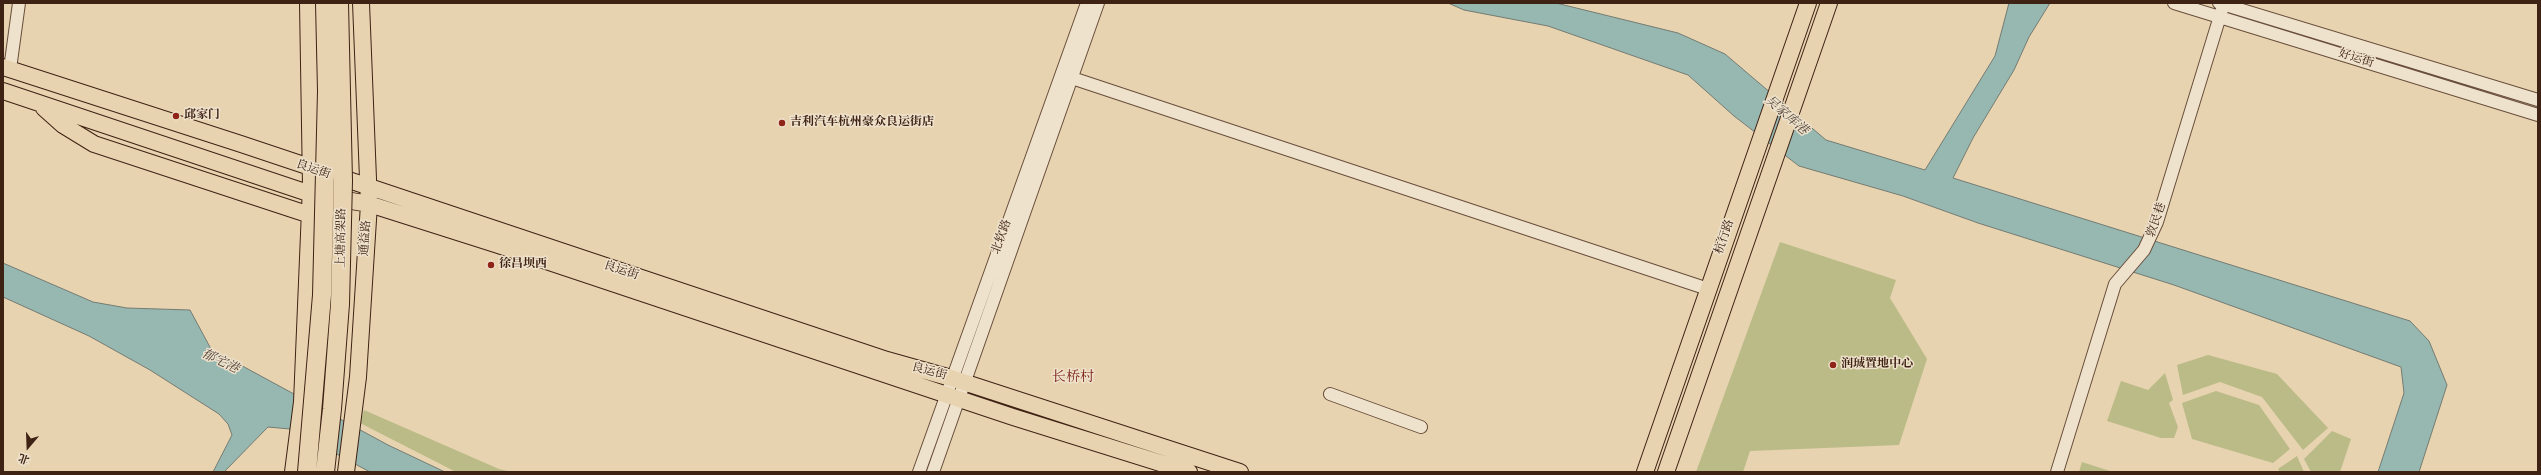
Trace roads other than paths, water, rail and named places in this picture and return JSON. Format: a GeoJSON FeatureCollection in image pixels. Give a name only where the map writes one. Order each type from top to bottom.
{"type":"FeatureCollection","features":[{"type":"Feature","properties":{"kind":"highway","name":"上塘高架路"},"geometry":{"type":"LineString","coordinates":[[298,468],[322,295],[327,91],[326,3]]}},
{"type":"Feature","properties":{"kind":"highway","name":"上塘高架路"},"geometry":{"type":"LineString","coordinates":[[325,472],[332,409],[340,304],[343,182],[339,3]]}},
{"type":"Feature","properties":{"kind":"main road"},"geometry":{"type":"LineString","coordinates":[[298,468],[311,194],[308,3]]}},
{"type":"Feature","properties":{"kind":"main road","name":"通益路"},"geometry":{"type":"LineString","coordinates":[[346,472],[358,377],[369,204],[361,3]]}},
{"type":"Feature","properties":{"kind":"main road","name":"杭行路"},"geometry":{"type":"LineString","coordinates":[[1644,472],[1755,150],[1808,3]]}},
{"type":"Feature","properties":{"kind":"main road","name":"杭行路"},"geometry":{"type":"LineString","coordinates":[[1666,472],[1829,3]]}},
{"type":"Feature","properties":{"kind":"main road","name":"良运街"},"geometry":{"type":"LineString","coordinates":[[6,68],[242,144],[311,169],[888,360],[958,380],[1240,472]]}},
{"type":"Feature","properties":{"kind":"main road","name":"良运街"},"geometry":{"type":"LineString","coordinates":[[3,91],[311,194],[369,204],[952,396],[1189,472]]}},
{"type":"Feature","properties":{"kind":"main road"},"geometry":{"type":"LineString","coordinates":[[38,103],[63,124],[94,144],[310,215]]}},
{"type":"Feature","properties":{"kind":"street"},"geometry":{"type":"LineString","coordinates":[[6,68],[19,3]]}},
{"type":"Feature","properties":{"kind":"street","name":"北软路"},"geometry":{"type":"LineString","coordinates":[[958,380],[1087,3]]}},
{"type":"Feature","properties":{"kind":"street","name":"北软路"},"geometry":{"type":"LineString","coordinates":[[919,472],[952,396],[1072,78],[1098,3]]}},
{"type":"Feature","properties":{"kind":"street","name":"好运街"},"geometry":{"type":"LineString","coordinates":[[2174,3],[2538,115]]}},
{"type":"Feature","properties":{"kind":"street","name":"好运街"},"geometry":{"type":"LineString","coordinates":[[2222,3],[2538,100]]}},
{"type":"Feature","properties":{"kind":"street","name":"敦民巷"},"geometry":{"type":"LineString","coordinates":[[2057,472],[2115,284],[2150,241],[2220,17],[2222,3]]}},
{"type":"Feature","properties":{"kind":"street"},"geometry":{"type":"LineString","coordinates":[[1072,78],[1708,289]]}},
{"type":"Feature","properties":{"kind":"street"},"geometry":{"type":"LineString","coordinates":[[1330,394],[1421,427]]}},
{"type":"Feature","properties":{"kind":"street","name":"北软路"},"geometry":{"type":"LineString","coordinates":[[933,472],[952,396]]}},
{"type":"Feature","properties":{"kind":"water","name":"吴家库港"},"geometry":{"type":"Polygon","coordinates":[[[1448,3],[1556,3],[1678,33],[1725,54],[1826,140],[1925,170],[1995,56],[2009,3],[2050,3],[2029,37],[2014,70],[1973,138],[1953,178],[2410,321],[2429,341],[2447,385],[2419,472],[2378,472],[2404,393],[2401,367],[2174,285],[1978,223],[1903,196],[1799,166],[1734,116],[1688,75],[1548,26],[1464,10],[1448,3]]]}},
{"type":"Feature","properties":{"kind":"water","name":"郁宅港"},"geometry":{"type":"Polygon","coordinates":[[[3,263],[93,302],[127,308],[190,310],[211,349],[388,445],[445,472],[370,472],[290,429],[268,427],[224,472],[213,472],[232,435],[228,424],[219,414],[150,370],[89,336],[3,297],[3,263]]]}},
{"type":"Feature","properties":{"kind":"place","name":"邱家门"},"geometry":{"type":"Point","coordinates":[176,116]}},
{"type":"Feature","properties":{"kind":"place","name":"吉利汽车杭州豪众良运街店"},"geometry":{"type":"Point","coordinates":[782,123]}},
{"type":"Feature","properties":{"kind":"place","name":"徐昌坝西"},"geometry":{"type":"Point","coordinates":[491,265]}},
{"type":"Feature","properties":{"kind":"place","name":"润珹置地中心"},"geometry":{"type":"Point","coordinates":[1833,365]}},
{"type":"Feature","properties":{"kind":"district","name":"长桥村"},"geometry":{"type":"Point","coordinates":[1073,378]}}]}
